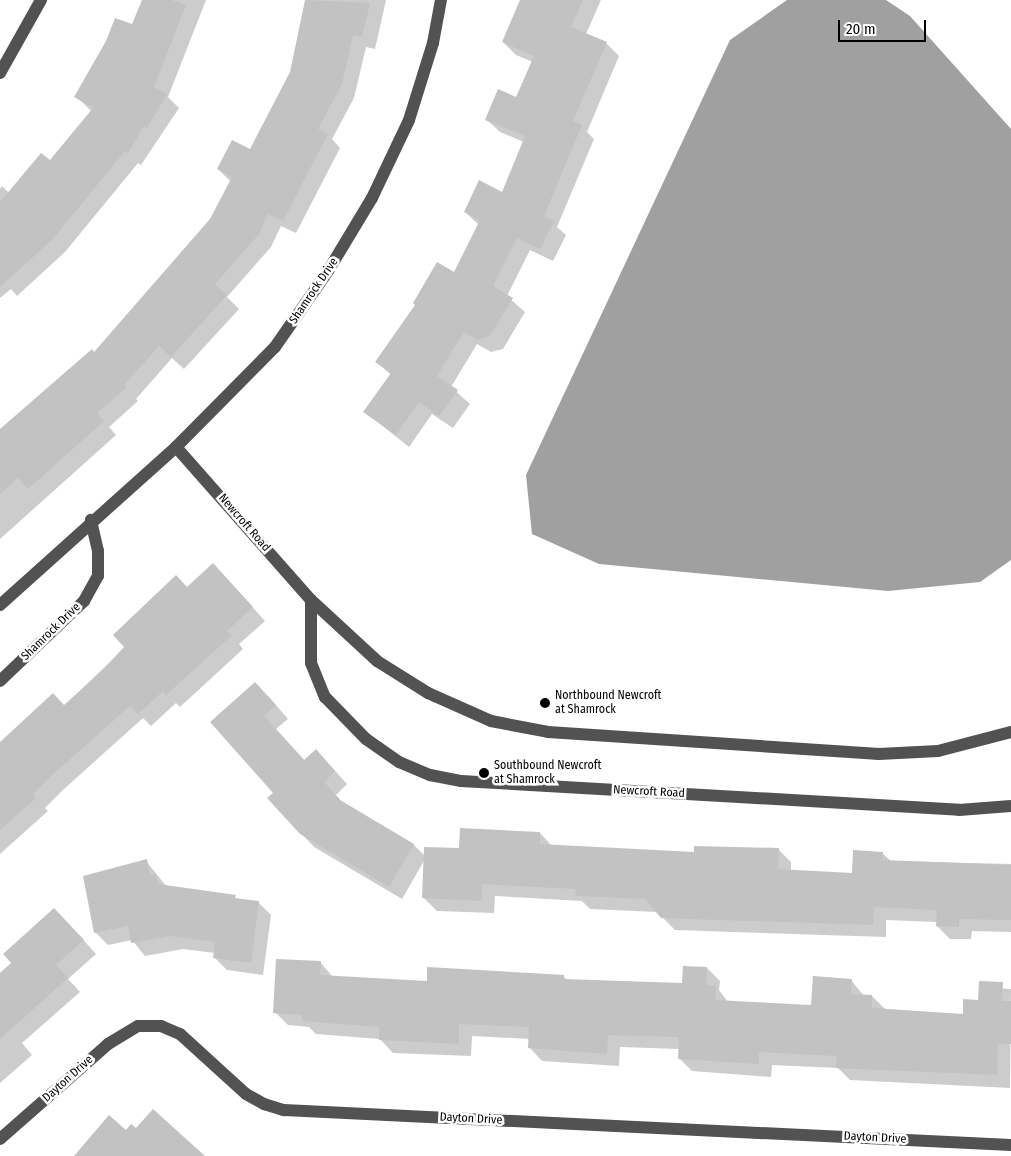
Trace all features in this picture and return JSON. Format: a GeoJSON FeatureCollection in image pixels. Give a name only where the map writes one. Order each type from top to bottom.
{"type":"FeatureCollection","features":[{"type":"Feature","properties":{"kind":"street"},"geometry":{"type":"LineString","coordinates":[[0,73],[41,0]]}},
{"type":"Feature","properties":{"kind":"street","name":"Shamrock Drive"},"geometry":{"type":"LineString","coordinates":[[0,605],[92,520],[176,447],[276,347],[328,271],[372,198],[409,120],[433,43],[441,0]]}},
{"type":"Feature","properties":{"kind":"street","name":"Newcroft Road"},"geometry":{"type":"LineString","coordinates":[[176,447],[311,600],[377,661],[428,694],[491,721],[548,732],[879,754],[938,751],[1011,732]]}},
{"type":"Feature","properties":{"kind":"street","name":"Shamrock Drive"},"geometry":{"type":"LineString","coordinates":[[0,681],[84,601],[98,576],[98,551],[92,520]]}},
{"type":"Feature","properties":{"kind":"street","name":"Newcroft Road"},"geometry":{"type":"LineString","coordinates":[[311,600],[311,663],[326,696],[366,739],[399,762],[430,775],[461,781],[959,810],[1011,806]]}},
{"type":"Feature","properties":{"kind":"street","name":"Dayton Drive"},"geometry":{"type":"LineString","coordinates":[[0,1140],[108,1044],[138,1026],[161,1026],[180,1034],[246,1094],[264,1104],[284,1110],[1011,1145]]}},
{"type":"Feature","properties":{"kind":"shaded area"},"geometry":{"type":"Polygon","coordinates":[[[787,0],[886,0],[910,16],[1011,129],[1011,560],[980,582],[888,591],[599,564],[532,534],[526,475],[730,40],[787,0]]]}},
{"type":"Feature","properties":{"kind":"building"},"geometry":{"type":"Polygon","coordinates":[[[142,0],[172,0],[186,5],[154,87],[167,94],[147,128],[144,126],[128,153],[125,151],[52,240],[0,287],[0,202],[41,153],[50,160],[93,108],[74,97],[106,41],[115,18],[132,24],[142,0]]]}},
{"type":"Feature","properties":{"kind":"building"},"geometry":{"type":"Polygon","coordinates":[[[305,0],[370,3],[362,37],[353,35],[342,84],[318,129],[328,134],[283,221],[268,214],[259,234],[215,284],[227,295],[171,357],[159,346],[124,385],[126,388],[97,413],[104,421],[28,489],[18,478],[0,494],[0,429],[92,349],[94,352],[210,219],[232,177],[217,169],[232,140],[250,149],[290,72],[305,0]]]}},
{"type":"Feature","properties":{"kind":"building"},"geometry":{"type":"Polygon","coordinates":[[[520,0],[583,0],[571,27],[607,42],[573,121],[582,125],[544,216],[554,221],[540,249],[517,238],[493,286],[513,298],[490,336],[477,340],[464,332],[437,376],[458,390],[439,416],[419,402],[396,435],[363,412],[391,373],[375,362],[415,305],[413,303],[437,262],[454,272],[480,220],[464,212],[479,180],[502,192],[525,136],[485,120],[498,89],[516,97],[534,56],[502,42],[520,0]]]}},
{"type":"Feature","properties":{"kind":"building"},"geometry":{"type":"Polygon","coordinates":[[[213,563],[253,607],[227,631],[232,635],[166,695],[163,691],[138,714],[130,706],[51,776],[33,794],[36,798],[0,830],[0,742],[53,693],[64,705],[100,673],[124,647],[113,635],[176,575],[187,587],[213,563]]]}},
{"type":"Feature","properties":{"kind":"building"},"geometry":{"type":"Polygon","coordinates":[[[255,682],[276,705],[264,716],[304,760],[316,749],[335,771],[324,782],[340,800],[414,844],[389,887],[300,834],[267,798],[273,793],[210,722],[255,682]]]}},
{"type":"Feature","properties":{"kind":"building"},"geometry":{"type":"Polygon","coordinates":[[[460,828],[540,832],[540,844],[694,852],[694,846],[779,848],[778,869],[852,873],[853,850],[883,852],[883,860],[1011,865],[1011,920],[959,919],[959,927],[936,926],[937,910],[874,907],[873,925],[661,918],[645,899],[575,896],[576,889],[482,884],[482,901],[422,898],[424,847],[459,848],[460,828]]]}},
{"type":"Feature","properties":{"kind":"building"},"geometry":{"type":"Polygon","coordinates":[[[147,859],[150,875],[156,874],[158,884],[236,895],[235,898],[259,901],[251,963],[213,958],[215,942],[170,936],[131,943],[128,926],[94,933],[83,876],[147,859]]]}},
{"type":"Feature","properties":{"kind":"building"},"geometry":{"type":"Polygon","coordinates":[[[54,908],[84,940],[56,965],[68,978],[0,1039],[0,973],[11,963],[3,954],[54,908]]]}},
{"type":"Feature","properties":{"kind":"building"},"geometry":{"type":"Polygon","coordinates":[[[276,959],[321,961],[320,975],[427,981],[427,967],[564,975],[564,979],[682,983],[683,966],[707,967],[706,985],[716,986],[715,1000],[811,1005],[813,976],[852,979],[851,994],[872,995],[872,1008],[963,1014],[963,999],[978,1000],[979,981],[1003,982],[1002,1001],[1011,1001],[1011,1044],[998,1044],[997,1075],[836,1068],[837,1056],[759,1052],[759,1064],[678,1059],[679,1037],[608,1035],[607,1054],[528,1048],[529,1027],[459,1024],[459,1044],[379,1040],[379,1027],[302,1021],[302,1015],[273,1013],[276,959]]]}},
{"type":"Feature","properties":{"kind":"building"},"geometry":{"type":"Polygon","coordinates":[[[153,1109],[205,1156],[74,1156],[109,1115],[126,1130],[131,1124],[136,1128],[153,1109]]]}},
{"type":"Feature","properties":{"kind":"place","name":"Northbound Newcroft at Shamrock"},"geometry":{"type":"Point","coordinates":[545,703]}},
{"type":"Feature","properties":{"kind":"place","name":"Southbound Newcroft at Shamrock"},"geometry":{"type":"Point","coordinates":[484,773]}}]}
